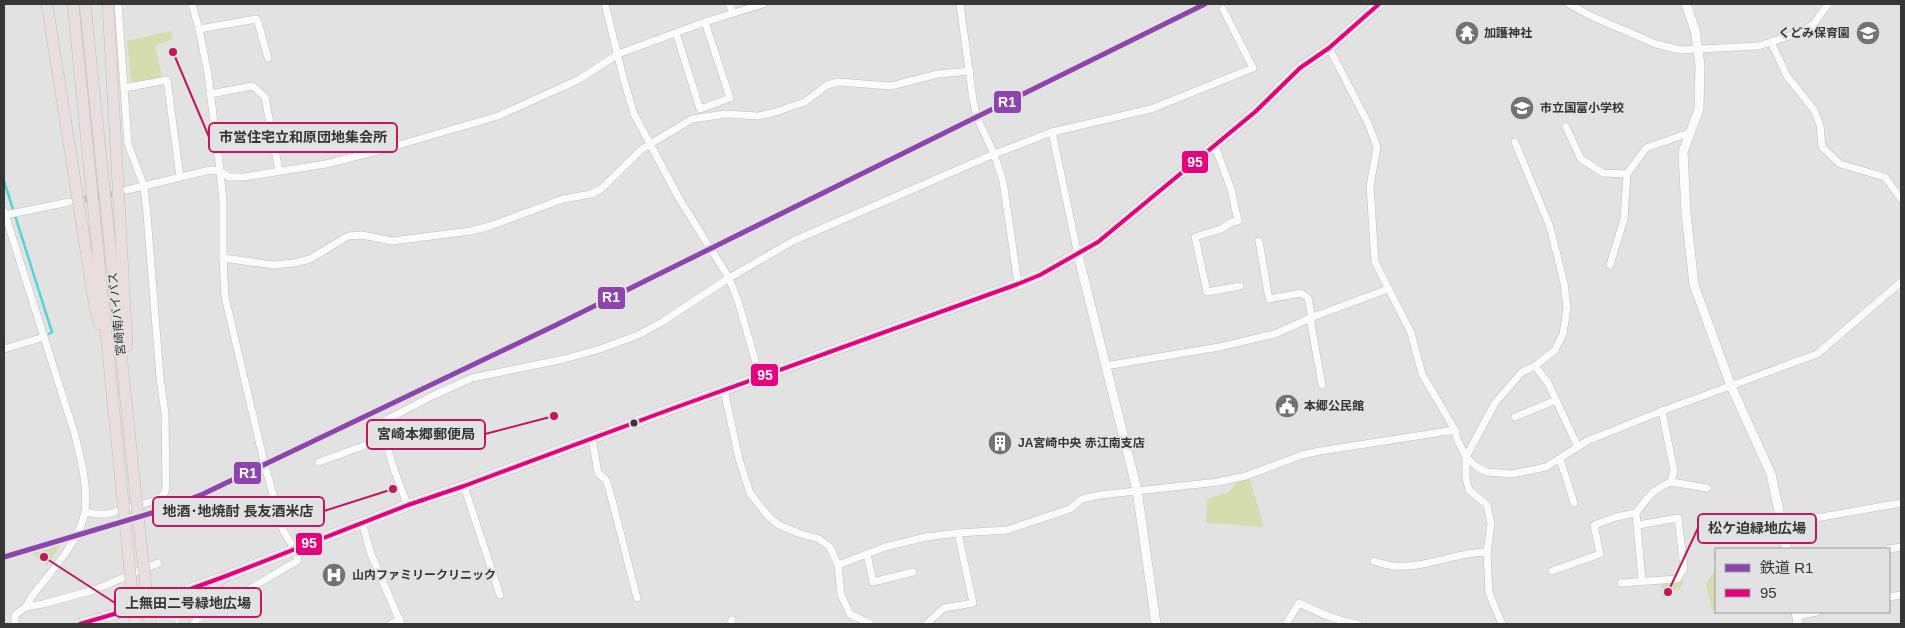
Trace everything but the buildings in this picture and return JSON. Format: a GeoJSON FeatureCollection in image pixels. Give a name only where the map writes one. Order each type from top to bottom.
{"type":"FeatureCollection","features":[{"type":"Feature","properties":{"kind":"highway"},"geometry":{"type":"LineString","coordinates":[[47,4],[94,301],[111,379]]}},
{"type":"Feature","properties":{"kind":"highway","name":"宮崎南バイパス"},"geometry":{"type":"LineString","coordinates":[[73,4],[135,623]]}},
{"type":"Feature","properties":{"kind":"highway","name":"宮崎南バイパス"},"geometry":{"type":"LineString","coordinates":[[85,4],[150,624]]}},
{"type":"Feature","properties":{"kind":"highway"},"geometry":{"type":"LineString","coordinates":[[108,4],[127,350],[128,423]]}},
{"type":"Feature","properties":{"kind":"highway"},"geometry":{"type":"LineString","coordinates":[[182,624],[182,614],[190,601],[200,592],[226,576]]}},
{"type":"Feature","properties":{"kind":"main road"},"geometry":{"type":"LineString","coordinates":[[80,624],[100,621],[226,576],[408,504],[464,486],[1018,284],[1078,255],[1098,242],[1255,112],[1300,68],[1329,48],[1379,4]]}},
{"type":"Feature","properties":{"kind":"street"},"geometry":{"type":"LineString","coordinates":[[85,512],[108,514],[153,501],[162,496],[166,489],[165,413],[160,378],[152,258],[144,186],[128,144],[118,4]]}},
{"type":"Feature","properties":{"kind":"street"},"geometry":{"type":"LineString","coordinates":[[192,4],[200,29],[220,171],[223,201],[223,258],[226,297],[265,466],[283,530],[298,555],[297,561],[245,591],[208,609],[194,624]]}},
{"type":"Feature","properties":{"kind":"street"},"geometry":{"type":"LineString","coordinates":[[605,4],[634,114],[685,208],[728,278],[738,301],[760,377]]}},
{"type":"Feature","properties":{"kind":"street"},"geometry":{"type":"LineString","coordinates":[[728,4],[733,13]]}},
{"type":"Feature","properties":{"kind":"street"},"geometry":{"type":"LineString","coordinates":[[127,190],[210,170],[220,171],[229,177],[244,177],[326,164],[498,116],[578,80],[618,54],[760,4]]}},
{"type":"Feature","properties":{"kind":"street"},"geometry":{"type":"LineString","coordinates":[[960,4],[973,100],[977,117],[994,154],[1003,181],[1018,284]]}},
{"type":"Feature","properties":{"kind":"street"},"geometry":{"type":"LineString","coordinates":[[1569,4],[1591,16],[1656,44],[1680,50],[1758,46],[1771,42],[1801,32],[1814,24],[1828,4]]}},
{"type":"Feature","properties":{"kind":"street"},"geometry":{"type":"LineString","coordinates":[[1686,4],[1695,30],[1699,50],[1699,109],[1688,133],[1683,152],[1689,254],[1694,285],[1731,386],[1771,474],[1787,548]]}},
{"type":"Feature","properties":{"kind":"street"},"geometry":{"type":"LineString","coordinates":[[408,504],[392,469],[385,438],[384,421],[472,378],[600,350],[638,335],[662,322],[728,278],[793,241],[994,154],[1052,132],[1152,109],[1253,68],[1223,9]]}},
{"type":"Feature","properties":{"kind":"street"},"geometry":{"type":"LineString","coordinates":[[200,29],[257,19],[268,58]]}},
{"type":"Feature","properties":{"kind":"street"},"geometry":{"type":"LineString","coordinates":[[700,109],[730,98],[705,22]]}},
{"type":"Feature","properties":{"kind":"street"},"geometry":{"type":"LineString","coordinates":[[676,34],[702,118]]}},
{"type":"Feature","properties":{"kind":"street"},"geometry":{"type":"LineString","coordinates":[[1771,42],[1786,76],[1814,110],[1820,125],[1822,147],[1840,164],[1885,177],[1901,199]]}},
{"type":"Feature","properties":{"kind":"street"},"geometry":{"type":"LineString","coordinates":[[1329,48],[1370,128],[1378,148],[1370,186],[1374,262],[1411,333],[1422,374],[1455,430],[1457,439],[1466,457],[1477,467],[1487,472],[1499,474],[1526,472],[1546,467],[1587,442],[1662,410],[1817,354],[1901,282]]}},
{"type":"Feature","properties":{"kind":"street"},"geometry":{"type":"LineString","coordinates":[[223,258],[273,265],[294,263],[310,259],[348,236],[362,235],[392,241],[471,231],[490,226],[563,198],[591,194],[601,189],[649,143],[692,119],[726,114],[758,116],[772,114],[805,102],[827,85],[838,82],[891,86],[938,74],[970,71]]}},
{"type":"Feature","properties":{"kind":"street"},"geometry":{"type":"LineString","coordinates":[[124,88],[167,80],[180,177]]}},
{"type":"Feature","properties":{"kind":"street"},"geometry":{"type":"LineString","coordinates":[[210,94],[253,86],[265,97],[279,171]]}},
{"type":"Feature","properties":{"kind":"street"},"geometry":{"type":"LineString","coordinates":[[1566,127],[1581,159],[1603,173],[1627,174]]}},
{"type":"Feature","properties":{"kind":"street"},"geometry":{"type":"LineString","coordinates":[[1052,132],[1078,255],[1137,490],[1156,624]]}},
{"type":"Feature","properties":{"kind":"street"},"geometry":{"type":"LineString","coordinates":[[1610,266],[1624,219],[1627,174],[1646,148],[1688,133]]}},
{"type":"Feature","properties":{"kind":"street"},"geometry":{"type":"LineString","coordinates":[[1502,624],[1489,593],[1487,552],[1490,524],[1487,505],[1470,490],[1466,478],[1466,457],[1495,403],[1522,372],[1535,366],[1555,350],[1563,334],[1567,308],[1564,283],[1550,226],[1515,142]]}},
{"type":"Feature","properties":{"kind":"street"},"geometry":{"type":"LineString","coordinates":[[1214,146],[1231,190],[1238,221],[1232,222],[1221,229],[1195,237],[1207,292],[1240,286]]}},
{"type":"Feature","properties":{"kind":"street"},"geometry":{"type":"LineString","coordinates":[[15,624],[15,614],[26,606],[33,593],[46,580],[76,536],[85,512],[85,486],[80,454],[4,213],[69,202]]}},
{"type":"Feature","properties":{"kind":"street"},"geometry":{"type":"LineString","coordinates":[[1259,241],[1269,299],[1301,293],[1308,298],[1322,384]]}},
{"type":"Feature","properties":{"kind":"street"},"geometry":{"type":"LineString","coordinates":[[1105,366],[1219,347],[1274,334],[1311,318],[1388,290]]}},
{"type":"Feature","properties":{"kind":"street"},"geometry":{"type":"LineString","coordinates":[[4,349],[44,337]]}},
{"type":"Feature","properties":{"kind":"street"},"geometry":{"type":"LineString","coordinates":[[1535,366],[1548,383],[1578,447]]}},
{"type":"Feature","properties":{"kind":"street"},"geometry":{"type":"LineString","coordinates":[[724,390],[739,458],[750,493],[768,516],[779,525],[786,529],[819,538],[826,543],[834,552],[838,565],[841,596],[850,614],[870,624]]}},
{"type":"Feature","properties":{"kind":"street"},"geometry":{"type":"LineString","coordinates":[[1515,417],[1556,400]]}},
{"type":"Feature","properties":{"kind":"street"},"geometry":{"type":"LineString","coordinates":[[1662,410],[1674,471],[1671,482]]}},
{"type":"Feature","properties":{"kind":"street"},"geometry":{"type":"LineString","coordinates":[[838,565],[885,548],[926,537],[958,532],[1007,530],[1070,509],[1082,499],[1137,490],[1218,482],[1246,476],[1302,455],[1320,451],[1455,430]]}},
{"type":"Feature","properties":{"kind":"street"},"geometry":{"type":"LineString","coordinates":[[319,462],[385,438]]}},
{"type":"Feature","properties":{"kind":"street"},"geometry":{"type":"LineString","coordinates":[[592,438],[598,473],[606,480],[610,492],[636,598]]}},
{"type":"Feature","properties":{"kind":"street"},"geometry":{"type":"LineString","coordinates":[[1560,459],[1574,503]]}},
{"type":"Feature","properties":{"kind":"street"},"geometry":{"type":"LineString","coordinates":[[1552,571],[1600,554],[1594,525],[1616,517],[1636,513],[1652,492],[1659,487],[1671,482],[1707,488]]}},
{"type":"Feature","properties":{"kind":"street"},"geometry":{"type":"LineString","coordinates":[[464,486],[500,595]]}},
{"type":"Feature","properties":{"kind":"street"},"geometry":{"type":"LineString","coordinates":[[1782,524],[1901,502]]}},
{"type":"Feature","properties":{"kind":"street"},"geometry":{"type":"LineString","coordinates":[[1636,513],[1642,581]]}},
{"type":"Feature","properties":{"kind":"street"},"geometry":{"type":"LineString","coordinates":[[1621,583],[1677,579],[1684,568],[1678,518],[1638,525]]}},
{"type":"Feature","properties":{"kind":"street"},"geometry":{"type":"LineString","coordinates":[[362,522],[371,554],[401,622],[390,624]]}},
{"type":"Feature","properties":{"kind":"street"},"geometry":{"type":"LineString","coordinates":[[926,624],[944,608],[973,603],[958,532]]}},
{"type":"Feature","properties":{"kind":"street"},"geometry":{"type":"LineString","coordinates":[[1374,561],[1393,566],[1407,565],[1487,552]]}},
{"type":"Feature","properties":{"kind":"street"},"geometry":{"type":"LineString","coordinates":[[867,554],[873,582],[913,572]]}},
{"type":"Feature","properties":{"kind":"street"},"geometry":{"type":"LineString","coordinates":[[26,606],[43,604],[94,590],[158,563]]}},
{"type":"Feature","properties":{"kind":"street"},"geometry":{"type":"LineString","coordinates":[[154,602],[175,614],[182,624]]}},
{"type":"Feature","properties":{"kind":"street"},"geometry":{"type":"LineString","coordinates":[[1286,624],[1299,603],[1343,622],[1358,624]]}},
{"type":"Feature","properties":{"kind":"street"},"geometry":{"type":"LineString","coordinates":[[1797,617],[1813,613]]}},
{"type":"Feature","properties":{"kind":"green space"},"geometry":{"type":"Polygon","coordinates":[[[171,31],[173,39],[155,46],[162,77],[134,83],[131,80],[127,41],[171,31]]]}},
{"type":"Feature","properties":{"kind":"green space"},"geometry":{"type":"Polygon","coordinates":[[[1250,479],[1264,527],[1206,523],[1207,499],[1229,492],[1237,482],[1250,479]]]}},
{"type":"Feature","properties":{"kind":"green space"},"geometry":{"type":"Polygon","coordinates":[[[61,545],[47,565],[32,554],[61,545]]]}},
{"type":"Feature","properties":{"kind":"green space"},"geometry":{"type":"Polygon","coordinates":[[[1715,570],[1715,609],[1712,610],[1706,584],[1715,570]]]}},
{"type":"Feature","properties":{"kind":"green space"},"geometry":{"type":"Polygon","coordinates":[[[1684,581],[1680,588],[1675,590],[1672,595],[1663,599],[1661,584],[1684,581]]]}},
{"type":"Feature","properties":{"kind":"waterway"},"geometry":{"type":"LineString","coordinates":[[4,181],[52,332],[49,334]]}},
{"type":"Feature","properties":{"kind":"tunnel"},"geometry":{"type":"LineString","coordinates":[[74,201],[120,192]]}},
{"type":"Feature","properties":{"kind":"rail line","name":"R1"},"geometry":{"type":"LineString","coordinates":[[4,557],[165,509],[203,494],[554,326],[1205,4]]}},
{"type":"Feature","properties":{"kind":"transit line","name":"95"},"geometry":{"type":"LineString","coordinates":[[80,624],[155,602],[408,505],[1040,275],[1098,242],[1255,112],[1300,68],[1329,48],[1379,4]]}},
{"type":"Feature","properties":{"kind":"place","name":"加護神社"},"geometry":{"type":"Point","coordinates":[1467,33]}},
{"type":"Feature","properties":{"kind":"place","name":"くどみ保育園"},"geometry":{"type":"Point","coordinates":[1868,33]}},
{"type":"Feature","properties":{"kind":"place","name":"市営住宅立和原団地集会所"},"geometry":{"type":"Point","coordinates":[173,52]}},
{"type":"Feature","properties":{"kind":"place","name":"市立国富小学校"},"geometry":{"type":"Point","coordinates":[1522,108]}},
{"type":"Feature","properties":{"kind":"place","name":"本郷公民館"},"geometry":{"type":"Point","coordinates":[1287,406]}},
{"type":"Feature","properties":{"kind":"place","name":"宮崎本郷郵便局"},"geometry":{"type":"Point","coordinates":[554,416]}},
{"type":"Feature","properties":{"kind":"place","name":"JA宮崎中央 赤江南支店"},"geometry":{"type":"Point","coordinates":[1000,443]}},
{"type":"Feature","properties":{"kind":"place","name":"地酒･地焼酎 長友酒米店"},"geometry":{"type":"Point","coordinates":[393,489]}},
{"type":"Feature","properties":{"kind":"place","name":"上無田二号緑地広場"},"geometry":{"type":"Point","coordinates":[44,557]}},
{"type":"Feature","properties":{"kind":"place","name":"山内ファミリークリニック"},"geometry":{"type":"Point","coordinates":[334,575]}},
{"type":"Feature","properties":{"kind":"place","name":"松ケ迫緑地広場"},"geometry":{"type":"Point","coordinates":[1668,592]}}]}
